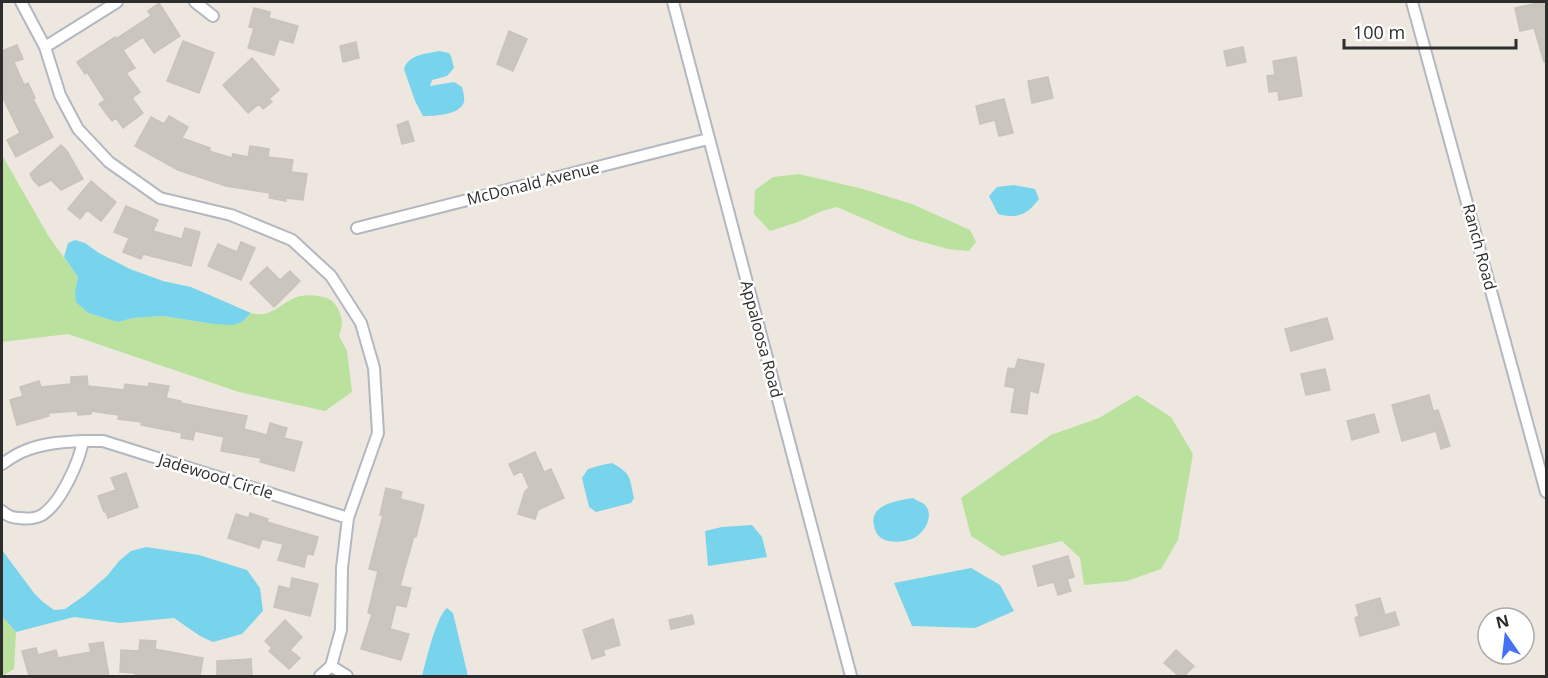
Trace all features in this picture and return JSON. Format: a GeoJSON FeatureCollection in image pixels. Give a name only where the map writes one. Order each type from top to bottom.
{"type":"FeatureCollection","features":[{"type":"Feature","properties":{"kind":"street"},"geometry":{"type":"LineString","coordinates":[[21,2],[45,47],[60,95],[78,129],[109,162],[160,198],[231,215],[292,240],[330,276],[361,323],[374,368],[378,433],[348,518],[342,568],[341,630],[332,666],[320,676]]}},
{"type":"Feature","properties":{"kind":"street"},"geometry":{"type":"LineString","coordinates":[[45,47],[117,2]]}},
{"type":"Feature","properties":{"kind":"street"},"geometry":{"type":"LineString","coordinates":[[195,2],[213,16]]}},
{"type":"Feature","properties":{"kind":"street","name":"Appaloosa Road"},"geometry":{"type":"LineString","coordinates":[[673,2],[851,676]]}},
{"type":"Feature","properties":{"kind":"street","name":"Ranch Road"},"geometry":{"type":"LineString","coordinates":[[1412,2],[1546,492]]}},
{"type":"Feature","properties":{"kind":"street","name":"McDonald Avenue"},"geometry":{"type":"LineString","coordinates":[[357,228],[708,139]]}},
{"type":"Feature","properties":{"kind":"street"},"geometry":{"type":"LineString","coordinates":[[2,511],[12,518],[23,519],[35,518],[44,514],[67,483],[79,458],[83,441]]}},
{"type":"Feature","properties":{"kind":"street","name":"Jadewood Circle"},"geometry":{"type":"LineString","coordinates":[[2,464],[21,452],[40,446],[54,443],[103,441],[348,518]]}},
{"type":"Feature","properties":{"kind":"street"},"geometry":{"type":"LineString","coordinates":[[332,666],[347,676]]}},
{"type":"Feature","properties":{"kind":"green space"},"geometry":{"type":"Polygon","coordinates":[[[2,155],[49,237],[78,277],[75,291],[88,313],[118,322],[133,318],[163,316],[214,324],[242,322],[251,313],[270,312],[300,296],[313,295],[326,298],[334,303],[341,316],[339,336],[347,351],[352,392],[325,411],[239,392],[68,334],[2,342],[2,155]]]}},
{"type":"Feature","properties":{"kind":"green space"},"geometry":{"type":"Polygon","coordinates":[[[799,174],[863,189],[912,204],[970,230],[976,242],[969,251],[948,249],[908,238],[837,207],[770,231],[754,214],[755,190],[773,177],[799,174]]]}},
{"type":"Feature","properties":{"kind":"green space"},"geometry":{"type":"Polygon","coordinates":[[[1137,395],[1171,417],[1193,454],[1178,540],[1161,569],[1127,581],[1084,585],[1080,558],[1062,541],[1002,556],[971,536],[961,498],[1051,435],[1099,418],[1137,395]]]}},
{"type":"Feature","properties":{"kind":"green space"},"geometry":{"type":"Polygon","coordinates":[[[2,616],[16,632],[14,669],[2,676],[2,616]]]}},
{"type":"Feature","properties":{"kind":"water"},"geometry":{"type":"Polygon","coordinates":[[[439,51],[449,53],[454,68],[447,76],[432,80],[430,86],[454,82],[462,87],[464,102],[458,110],[440,115],[423,116],[404,69],[410,60],[439,51]]]}},
{"type":"Feature","properties":{"kind":"water"},"geometry":{"type":"Polygon","coordinates":[[[1014,185],[1035,189],[1039,199],[1030,209],[1017,216],[998,214],[989,196],[997,187],[1014,185]]]}},
{"type":"Feature","properties":{"kind":"water"},"geometry":{"type":"Polygon","coordinates":[[[75,240],[85,243],[130,269],[163,281],[191,287],[251,313],[242,322],[233,325],[163,316],[133,318],[118,322],[88,313],[76,302],[75,291],[78,277],[64,257],[68,243],[75,240]]]}},
{"type":"Feature","properties":{"kind":"water"},"geometry":{"type":"Polygon","coordinates":[[[612,463],[629,477],[634,498],[631,503],[596,512],[589,507],[582,478],[588,469],[612,463]]]}},
{"type":"Feature","properties":{"kind":"water"},"geometry":{"type":"Polygon","coordinates":[[[913,498],[928,509],[929,518],[923,530],[916,537],[905,541],[892,542],[881,538],[874,526],[876,513],[880,508],[913,498]]]}},
{"type":"Feature","properties":{"kind":"water"},"geometry":{"type":"Polygon","coordinates":[[[752,525],[762,537],[767,557],[708,566],[705,531],[722,527],[752,525]]]}},
{"type":"Feature","properties":{"kind":"water"},"geometry":{"type":"Polygon","coordinates":[[[146,547],[199,555],[247,570],[260,588],[263,611],[242,634],[213,642],[174,618],[120,623],[74,617],[16,632],[2,616],[2,550],[34,593],[54,610],[65,609],[107,576],[131,551],[146,547]]]}},
{"type":"Feature","properties":{"kind":"water"},"geometry":{"type":"Polygon","coordinates":[[[971,568],[1000,585],[1014,611],[975,628],[912,626],[894,583],[971,568]]]}},
{"type":"Feature","properties":{"kind":"water"},"geometry":{"type":"Polygon","coordinates":[[[447,608],[453,613],[468,676],[422,676],[435,630],[447,608]]]}},
{"type":"Feature","properties":{"kind":"building"},"geometry":{"type":"Polygon","coordinates":[[[1546,2],[1546,62],[1544,62],[1534,28],[1520,31],[1515,8],[1546,2]]]}},
{"type":"Feature","properties":{"kind":"building"},"geometry":{"type":"Polygon","coordinates":[[[159,3],[180,36],[154,53],[143,37],[123,50],[135,68],[126,73],[140,92],[132,98],[143,113],[123,128],[116,118],[112,121],[99,104],[105,100],[87,72],[85,74],[77,62],[151,16],[148,11],[159,3]]]}},
{"type":"Feature","properties":{"kind":"building"},"geometry":{"type":"Polygon","coordinates":[[[254,8],[270,12],[269,18],[298,26],[293,43],[279,39],[274,55],[248,48],[254,28],[249,27],[254,8]]]}},
{"type":"Feature","properties":{"kind":"building"},"geometry":{"type":"Polygon","coordinates":[[[509,31],[527,39],[513,71],[497,64],[509,31]]]}},
{"type":"Feature","properties":{"kind":"building"},"geometry":{"type":"Polygon","coordinates":[[[183,41],[214,53],[199,93],[167,81],[183,41]]]}},
{"type":"Feature","properties":{"kind":"building"},"geometry":{"type":"Polygon","coordinates":[[[356,42],[359,58],[343,62],[340,46],[356,42]]]}},
{"type":"Feature","properties":{"kind":"building"},"geometry":{"type":"Polygon","coordinates":[[[17,45],[23,59],[14,62],[24,85],[28,83],[35,98],[33,99],[53,137],[16,157],[7,140],[20,133],[2,96],[2,51],[17,45]]]}},
{"type":"Feature","properties":{"kind":"building"},"geometry":{"type":"Polygon","coordinates":[[[1243,47],[1246,62],[1227,66],[1224,51],[1243,47]]]}},
{"type":"Feature","properties":{"kind":"building"},"geometry":{"type":"Polygon","coordinates":[[[1296,57],[1302,96],[1279,100],[1278,91],[1269,92],[1267,76],[1275,75],[1273,61],[1296,57]]]}},
{"type":"Feature","properties":{"kind":"building"},"geometry":{"type":"Polygon","coordinates":[[[252,58],[279,90],[269,99],[272,102],[263,109],[259,104],[248,113],[223,85],[252,58]]]}},
{"type":"Feature","properties":{"kind":"building"},"geometry":{"type":"Polygon","coordinates":[[[1048,77],[1053,98],[1032,103],[1028,81],[1048,77]]]}},
{"type":"Feature","properties":{"kind":"building"},"geometry":{"type":"Polygon","coordinates":[[[1004,99],[1013,133],[999,136],[995,120],[980,124],[976,106],[1004,99]]]}},
{"type":"Feature","properties":{"kind":"building"},"geometry":{"type":"Polygon","coordinates":[[[169,116],[188,127],[182,138],[210,148],[209,151],[232,158],[233,154],[248,157],[250,146],[269,149],[268,157],[293,160],[291,172],[307,174],[303,200],[286,198],[286,201],[269,198],[270,193],[226,186],[178,170],[135,146],[151,117],[164,124],[169,116]]]}},
{"type":"Feature","properties":{"kind":"building"},"geometry":{"type":"Polygon","coordinates":[[[408,121],[414,141],[402,144],[397,125],[408,121]]]}},
{"type":"Feature","properties":{"kind":"building"},"geometry":{"type":"Polygon","coordinates":[[[61,145],[83,179],[61,190],[51,180],[39,186],[30,174],[61,145]]]}},
{"type":"Feature","properties":{"kind":"building"},"geometry":{"type":"Polygon","coordinates":[[[91,181],[116,202],[101,221],[87,210],[80,219],[68,209],[91,181]]]}},
{"type":"Feature","properties":{"kind":"building"},"geometry":{"type":"Polygon","coordinates":[[[126,206],[158,220],[153,231],[182,239],[185,228],[200,232],[191,266],[143,254],[141,259],[123,252],[129,238],[114,232],[126,206]]]}},
{"type":"Feature","properties":{"kind":"building"},"geometry":{"type":"Polygon","coordinates":[[[241,242],[255,248],[241,280],[208,266],[218,244],[237,252],[241,242]]]}},
{"type":"Feature","properties":{"kind":"building"},"geometry":{"type":"Polygon","coordinates":[[[267,267],[280,280],[290,271],[300,281],[274,307],[250,283],[267,267]]]}},
{"type":"Feature","properties":{"kind":"building"},"geometry":{"type":"Polygon","coordinates":[[[1327,318],[1333,339],[1291,351],[1285,329],[1327,318]]]}},
{"type":"Feature","properties":{"kind":"building"},"geometry":{"type":"Polygon","coordinates":[[[1018,359],[1044,364],[1038,393],[1030,391],[1027,414],[1011,412],[1015,388],[1005,386],[1008,368],[1015,369],[1018,359]]]}},
{"type":"Feature","properties":{"kind":"building"},"geometry":{"type":"Polygon","coordinates":[[[1325,369],[1330,390],[1306,395],[1301,374],[1325,369]]]}},
{"type":"Feature","properties":{"kind":"building"},"geometry":{"type":"Polygon","coordinates":[[[87,376],[88,386],[124,390],[125,384],[148,387],[149,383],[169,386],[166,398],[247,416],[244,429],[267,435],[270,423],[287,428],[284,438],[302,442],[294,471],[260,462],[261,458],[221,451],[224,437],[195,431],[193,440],[181,438],[182,433],[141,425],[142,422],[118,419],[119,415],[91,411],[91,414],[78,415],[77,411],[48,413],[49,416],[17,425],[10,400],[23,396],[20,387],[39,381],[41,387],[71,384],[71,377],[87,376]]]}},
{"type":"Feature","properties":{"kind":"building"},"geometry":{"type":"Polygon","coordinates":[[[1429,395],[1433,411],[1438,410],[1450,446],[1441,449],[1436,431],[1402,441],[1392,405],[1429,395]]]}},
{"type":"Feature","properties":{"kind":"building"},"geometry":{"type":"Polygon","coordinates":[[[1374,414],[1379,432],[1352,440],[1347,421],[1374,414]]]}},
{"type":"Feature","properties":{"kind":"building"},"geometry":{"type":"Polygon","coordinates":[[[535,452],[544,472],[551,469],[564,498],[538,510],[535,519],[518,514],[525,491],[529,488],[522,471],[514,475],[509,464],[535,452]]]}},
{"type":"Feature","properties":{"kind":"building"},"geometry":{"type":"Polygon","coordinates":[[[126,473],[138,507],[108,518],[98,496],[116,490],[111,478],[126,473]]]}},
{"type":"Feature","properties":{"kind":"building"},"geometry":{"type":"Polygon","coordinates":[[[386,488],[402,492],[400,499],[424,505],[400,586],[411,588],[406,607],[396,605],[390,629],[409,634],[401,660],[361,649],[372,614],[368,613],[378,571],[369,569],[383,515],[380,515],[386,488]]]}},
{"type":"Feature","properties":{"kind":"building"},"geometry":{"type":"Polygon","coordinates":[[[250,513],[268,519],[267,522],[318,537],[313,555],[307,554],[304,567],[278,560],[283,544],[262,539],[259,548],[228,538],[236,514],[249,518],[250,513]]]}},
{"type":"Feature","properties":{"kind":"building"},"geometry":{"type":"Polygon","coordinates":[[[1068,556],[1074,577],[1067,579],[1071,591],[1058,595],[1054,582],[1038,586],[1033,566],[1068,556]]]}},
{"type":"Feature","properties":{"kind":"building"},"geometry":{"type":"Polygon","coordinates":[[[292,578],[318,584],[310,616],[274,607],[279,586],[290,589],[292,578]]]}},
{"type":"Feature","properties":{"kind":"building"},"geometry":{"type":"Polygon","coordinates":[[[1380,598],[1385,615],[1395,612],[1399,625],[1360,636],[1355,618],[1359,616],[1356,605],[1380,598]]]}},
{"type":"Feature","properties":{"kind":"building"},"geometry":{"type":"Polygon","coordinates":[[[692,615],[694,624],[671,629],[669,620],[692,615]]]}},
{"type":"Feature","properties":{"kind":"building"},"geometry":{"type":"Polygon","coordinates":[[[613,619],[620,645],[603,650],[605,655],[592,659],[583,630],[613,619]]]}},
{"type":"Feature","properties":{"kind":"building"},"geometry":{"type":"Polygon","coordinates":[[[285,620],[302,637],[290,650],[300,658],[289,669],[269,651],[272,648],[265,641],[285,620]]]}},
{"type":"Feature","properties":{"kind":"building"},"geometry":{"type":"Polygon","coordinates":[[[140,640],[156,641],[155,649],[203,658],[200,676],[135,676],[135,673],[120,672],[121,650],[139,651],[140,640]]]}},
{"type":"Feature","properties":{"kind":"building"},"geometry":{"type":"Polygon","coordinates":[[[103,642],[109,676],[29,676],[22,651],[36,648],[38,655],[56,650],[58,658],[91,652],[89,644],[103,642]]]}},
{"type":"Feature","properties":{"kind":"building"},"geometry":{"type":"Polygon","coordinates":[[[1176,650],[1194,666],[1184,676],[1179,676],[1164,663],[1176,650]]]}},
{"type":"Feature","properties":{"kind":"building"},"geometry":{"type":"Polygon","coordinates":[[[251,659],[252,676],[217,676],[217,661],[251,659]]]}}]}
